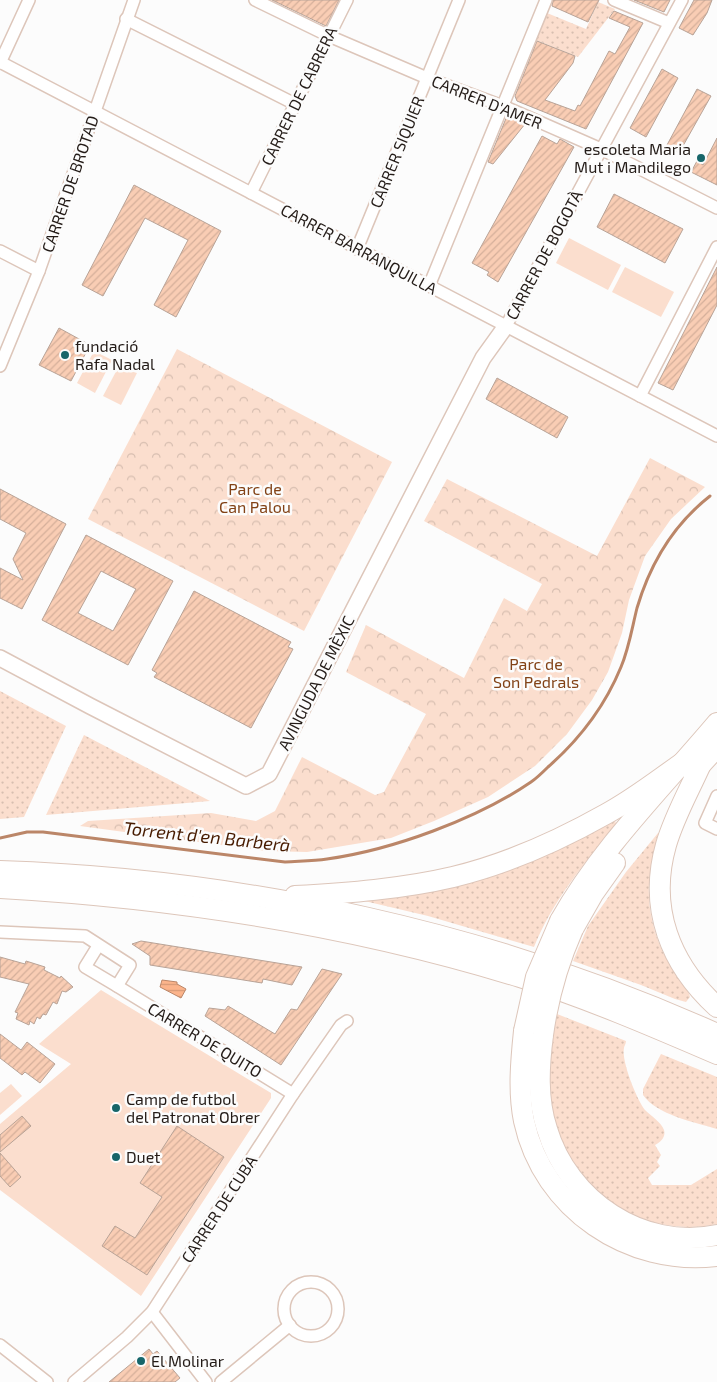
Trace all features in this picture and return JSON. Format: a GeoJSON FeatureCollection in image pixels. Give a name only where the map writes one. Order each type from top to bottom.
{"type":"FeatureCollection","features":[{"type":"Feature","properties":{"kind":"highway"},"geometry":{"type":"LineString","coordinates":[[717,723],[693,763],[603,856],[572,900],[566,925],[536,976],[534,1033],[543,1116],[549,1137],[558,1157],[578,1187],[593,1202],[610,1214],[643,1230],[686,1238],[717,1235]]}},
{"type":"Feature","properties":{"kind":"highway"},"geometry":{"type":"LineString","coordinates":[[263,898],[358,892],[452,878],[490,867],[534,850],[608,813],[717,747]]}},
{"type":"Feature","properties":{"kind":"highway"},"geometry":{"type":"LineString","coordinates":[[693,763],[680,809],[667,844],[661,871],[660,899],[664,926],[675,952],[693,981],[717,1007]]}},
{"type":"Feature","properties":{"kind":"highway"},"geometry":{"type":"LineString","coordinates":[[0,871],[95,876],[263,898],[386,922],[501,954],[616,993],[717,1034]]}},
{"type":"Feature","properties":{"kind":"highway"},"geometry":{"type":"LineString","coordinates":[[0,888],[168,902],[346,932],[404,945],[520,978],[635,1020],[717,1054]]}},
{"type":"Feature","properties":{"kind":"highway"},"geometry":{"type":"LineString","coordinates":[[534,1033],[520,1075],[524,1121],[530,1142],[542,1167],[561,1196],[576,1212],[593,1225],[634,1247],[673,1256],[717,1256]]}},
{"type":"Feature","properties":{"kind":"street"},"geometry":{"type":"LineString","coordinates":[[0,63],[28,0]]}},
{"type":"Feature","properties":{"kind":"street","name":"CARRER DE BROTAD"},"geometry":{"type":"LineString","coordinates":[[0,366],[39,271],[134,0]]}},
{"type":"Feature","properties":{"kind":"street","name":"CARRER D'AMER"},"geometry":{"type":"LineString","coordinates":[[255,0],[329,36],[427,78],[502,106],[601,149],[717,208]]}},
{"type":"Feature","properties":{"kind":"street","name":"CARRER DE CABRERA"},"geometry":{"type":"LineString","coordinates":[[250,193],[347,0]]}},
{"type":"Feature","properties":{"kind":"street","name":"CARRER SIQUIER"},"geometry":{"type":"LineString","coordinates":[[357,248],[459,0]]}},
{"type":"Feature","properties":{"kind":"street"},"geometry":{"type":"LineString","coordinates":[[430,286],[546,0]]}},
{"type":"Feature","properties":{"kind":"street"},"geometry":{"type":"LineString","coordinates":[[614,0],[669,23]]}},
{"type":"Feature","properties":{"kind":"street","name":"CARRER DE BOGOTÀ"},"geometry":{"type":"LineString","coordinates":[[506,326],[682,0]]}},
{"type":"Feature","properties":{"kind":"street"},"geometry":{"type":"LineString","coordinates":[[126,20],[295,104]]}},
{"type":"Feature","properties":{"kind":"street","name":"CARRER BARRANQUILLA"},"geometry":{"type":"LineString","coordinates":[[0,63],[717,436]]}},
{"type":"Feature","properties":{"kind":"street"},"geometry":{"type":"LineString","coordinates":[[640,396],[717,247]]}},
{"type":"Feature","properties":{"kind":"street"},"geometry":{"type":"LineString","coordinates":[[0,250],[39,271]]}},
{"type":"Feature","properties":{"kind":"street","name":"AVINGUDA DE MÈXIC"},"geometry":{"type":"LineString","coordinates":[[0,658],[246,786],[269,774],[483,358],[506,326]]}},
{"type":"Feature","properties":{"kind":"street"},"geometry":{"type":"LineString","coordinates":[[717,796],[705,823],[717,829]]}},
{"type":"Feature","properties":{"kind":"street"},"geometry":{"type":"LineString","coordinates":[[0,932],[85,936],[130,965],[117,986]]}},
{"type":"Feature","properties":{"kind":"street","name":"CARRER DE QUITO"},"geometry":{"type":"LineString","coordinates":[[98,946],[85,967],[293,1094]]}},
{"type":"Feature","properties":{"kind":"street","name":"CARRER DE CUBA"},"geometry":{"type":"LineString","coordinates":[[74,1382],[127,1337],[152,1312],[293,1094],[341,1025],[347,1021]]}},
{"type":"Feature","properties":{"kind":"street"},"geometry":{"type":"LineString","coordinates":[[307,1281],[316,1282],[325,1285],[332,1291],[339,1307],[338,1316],[328,1330],[321,1334],[304,1335],[290,1325],[285,1317],[284,1307],[286,1298],[298,1284],[307,1281]]}},
{"type":"Feature","properties":{"kind":"street"},"geometry":{"type":"LineString","coordinates":[[152,1312],[206,1382]]}},
{"type":"Feature","properties":{"kind":"street"},"geometry":{"type":"LineString","coordinates":[[221,1382],[290,1325]]}},
{"type":"Feature","properties":{"kind":"street"},"geometry":{"type":"LineString","coordinates":[[0,1345],[47,1382]]}},
{"type":"Feature","properties":{"kind":"green space"},"geometry":{"type":"Polygon","coordinates":[[[598,2],[615,9],[578,57],[536,40],[547,13],[586,29],[598,2]]]}},
{"type":"Feature","properties":{"kind":"green space"},"geometry":{"type":"Polygon","coordinates":[[[569,238],[621,265],[608,290],[556,263],[569,238]]]}},
{"type":"Feature","properties":{"kind":"green space"},"geometry":{"type":"Polygon","coordinates":[[[625,267],[674,292],[661,317],[612,292],[625,267]]]}},
{"type":"Feature","properties":{"kind":"green space","name":"Parc de Can Palou"},"geometry":{"type":"Polygon","coordinates":[[[177,349],[392,462],[304,631],[88,519],[177,349]]]}},
{"type":"Feature","properties":{"kind":"green space"},"geometry":{"type":"Polygon","coordinates":[[[94,351],[112,360],[95,393],[77,383],[94,351]]]}},
{"type":"Feature","properties":{"kind":"green space"},"geometry":{"type":"Polygon","coordinates":[[[120,364],[137,373],[121,405],[103,396],[120,364]]]}},
{"type":"Feature","properties":{"kind":"green space","name":"Parc de Son Pedrals"},"geometry":{"type":"Polygon","coordinates":[[[650,458],[705,487],[671,519],[645,556],[629,600],[622,633],[608,672],[592,700],[567,734],[535,766],[488,797],[391,838],[307,852],[266,851],[80,826],[88,821],[211,813],[256,821],[275,811],[302,757],[375,795],[384,792],[426,714],[346,672],[366,625],[464,678],[504,598],[527,611],[542,584],[424,521],[447,479],[597,556],[650,458]]]}},
{"type":"Feature","properties":{"kind":"green space"},"geometry":{"type":"Polygon","coordinates":[[[0,691],[66,726],[24,817],[0,819],[0,691]]]}},
{"type":"Feature","properties":{"kind":"green space"},"geometry":{"type":"Polygon","coordinates":[[[84,735],[210,801],[46,815],[84,735]]]}},
{"type":"Feature","properties":{"kind":"green space"},"geometry":{"type":"Polygon","coordinates":[[[615,819],[616,825],[559,899],[541,930],[534,947],[428,916],[356,899],[615,819]]]}},
{"type":"Feature","properties":{"kind":"green space"},"geometry":{"type":"Polygon","coordinates":[[[658,833],[661,835],[649,879],[649,903],[661,948],[689,993],[690,997],[686,1002],[573,961],[588,926],[626,872],[658,833]]]}},
{"type":"Feature","properties":{"kind":"green space","name":"Duet"},"geometry":{"type":"Polygon","coordinates":[[[101,990],[271,1093],[271,1098],[141,1296],[0,1190],[0,1124],[71,1064],[39,1044],[101,990]]]}},
{"type":"Feature","properties":{"kind":"green space"},"geometry":{"type":"Polygon","coordinates":[[[557,1014],[626,1041],[624,1048],[625,1062],[634,1089],[645,1110],[661,1124],[664,1130],[662,1139],[655,1145],[661,1155],[657,1162],[660,1166],[648,1178],[652,1185],[691,1185],[717,1169],[717,1224],[687,1227],[659,1223],[633,1214],[609,1200],[588,1181],[571,1158],[559,1133],[551,1105],[549,1071],[557,1014]]]}},
{"type":"Feature","properties":{"kind":"green space"},"geometry":{"type":"Polygon","coordinates":[[[661,1054],[717,1077],[717,1129],[667,1113],[649,1102],[643,1095],[643,1089],[661,1054]]]}},
{"type":"Feature","properties":{"kind":"green space"},"geometry":{"type":"Polygon","coordinates":[[[11,1084],[22,1096],[0,1115],[0,1093],[11,1084]]]}},
{"type":"Feature","properties":{"kind":"shaded area"},"geometry":{"type":"Polygon","coordinates":[[[162,980],[177,982],[177,984],[186,989],[181,998],[160,987],[162,980]]]}},
{"type":"Feature","properties":{"kind":"building"},"geometry":{"type":"Polygon","coordinates":[[[272,0],[339,0],[326,26],[272,0]]]}},
{"type":"Feature","properties":{"kind":"building"},"geometry":{"type":"Polygon","coordinates":[[[553,0],[599,0],[588,22],[552,6],[553,0]]]}},
{"type":"Feature","properties":{"kind":"building"},"geometry":{"type":"Polygon","coordinates":[[[634,0],[670,0],[664,12],[634,0]]]}},
{"type":"Feature","properties":{"kind":"building"},"geometry":{"type":"Polygon","coordinates":[[[694,0],[712,0],[707,13],[693,35],[679,28],[694,0]]]}},
{"type":"Feature","properties":{"kind":"building"},"geometry":{"type":"Polygon","coordinates":[[[614,11],[643,23],[586,129],[517,101],[515,96],[537,41],[575,56],[573,63],[545,100],[575,111],[578,105],[580,106],[609,51],[615,54],[630,27],[609,18],[614,11]]]}},
{"type":"Feature","properties":{"kind":"building"},"geometry":{"type":"Polygon","coordinates":[[[662,69],[678,78],[646,137],[630,128],[662,69]]]}},
{"type":"Feature","properties":{"kind":"building"},"geometry":{"type":"Polygon","coordinates":[[[697,89],[711,96],[679,153],[667,145],[697,89]]]}},
{"type":"Feature","properties":{"kind":"building"},"geometry":{"type":"Polygon","coordinates":[[[507,116],[525,124],[493,164],[488,162],[507,116]]]}},
{"type":"Feature","properties":{"kind":"building"},"geometry":{"type":"Polygon","coordinates":[[[542,136],[557,144],[560,139],[574,147],[498,282],[487,275],[489,272],[472,263],[542,136]]]}},
{"type":"Feature","properties":{"kind":"building"},"geometry":{"type":"Polygon","coordinates":[[[717,138],[717,185],[691,172],[697,161],[703,165],[717,138]]]}},
{"type":"Feature","properties":{"kind":"building"},"geometry":{"type":"Polygon","coordinates":[[[134,185],[221,231],[176,317],[154,305],[188,240],[145,218],[103,296],[82,285],[134,185]]]}},
{"type":"Feature","properties":{"kind":"building"},"geometry":{"type":"Polygon","coordinates":[[[614,194],[683,229],[665,263],[597,227],[614,194]]]}},
{"type":"Feature","properties":{"kind":"building"},"geometry":{"type":"Polygon","coordinates":[[[717,267],[717,305],[673,390],[658,383],[717,267]]]}},
{"type":"Feature","properties":{"kind":"building","name":"fundació Rafa Nadal"},"geometry":{"type":"Polygon","coordinates":[[[59,328],[90,345],[71,381],[39,365],[59,328]]]}},
{"type":"Feature","properties":{"kind":"building"},"geometry":{"type":"Polygon","coordinates":[[[497,378],[568,417],[557,438],[486,399],[497,378]]]}},
{"type":"Feature","properties":{"kind":"building"},"geometry":{"type":"Polygon","coordinates":[[[0,489],[66,524],[22,609],[0,598],[0,568],[23,580],[13,559],[26,533],[0,519],[0,489]]]}},
{"type":"Feature","properties":{"kind":"building"},"geometry":{"type":"Polygon","coordinates":[[[86,535],[173,581],[128,665],[42,620],[86,535]],[[101,571],[78,613],[113,631],[136,589],[101,571]]]}},
{"type":"Feature","properties":{"kind":"building"},"geometry":{"type":"Polygon","coordinates":[[[194,591],[291,642],[288,647],[293,649],[251,728],[154,677],[157,673],[152,670],[194,591]]]}},
{"type":"Feature","properties":{"kind":"building"},"geometry":{"type":"Polygon","coordinates":[[[141,941],[302,967],[292,985],[263,979],[262,983],[150,965],[150,956],[132,944],[141,941]]]}},
{"type":"Feature","properties":{"kind":"building"},"geometry":{"type":"Polygon","coordinates":[[[0,957],[25,964],[26,961],[45,967],[44,970],[60,978],[61,976],[73,987],[66,992],[62,991],[57,1004],[53,1002],[46,1015],[43,1014],[40,1019],[37,1017],[34,1024],[30,1021],[29,1025],[16,1019],[18,1013],[15,1012],[29,984],[0,977],[0,957]]]}},
{"type":"Feature","properties":{"kind":"building"},"geometry":{"type":"Polygon","coordinates":[[[322,969],[342,974],[281,1065],[205,1016],[209,1008],[225,1010],[228,1006],[275,1034],[291,1009],[297,1010],[322,969]]]}},
{"type":"Feature","properties":{"kind":"building"},"geometry":{"type":"Polygon","coordinates":[[[0,1034],[21,1050],[27,1042],[55,1064],[40,1083],[25,1072],[22,1075],[0,1058],[0,1034]]]}},
{"type":"Feature","properties":{"kind":"building"},"geometry":{"type":"Polygon","coordinates":[[[22,1116],[31,1126],[0,1152],[0,1135],[22,1116]]]}},
{"type":"Feature","properties":{"kind":"building"},"geometry":{"type":"Polygon","coordinates":[[[177,1126],[224,1157],[147,1275],[102,1246],[115,1226],[135,1238],[162,1197],[140,1183],[177,1126]]]}},
{"type":"Feature","properties":{"kind":"building"},"geometry":{"type":"Polygon","coordinates":[[[0,1153],[21,1177],[10,1187],[0,1176],[0,1153]]]}},
{"type":"Feature","properties":{"kind":"building"},"geometry":{"type":"Polygon","coordinates":[[[149,1349],[153,1354],[157,1351],[180,1378],[175,1382],[109,1382],[149,1349]]]}},
{"type":"Feature","properties":{"kind":"waterway","name":"Torrent d'en Barberà"},"geometry":{"type":"LineString","coordinates":[[0,838],[27,832],[43,832],[285,862],[311,861],[352,855],[406,840],[433,831],[485,808],[509,796],[535,779],[571,745],[590,721],[607,695],[621,667],[642,592],[656,561],[674,533],[697,507],[710,496]]}},
{"type":"Feature","properties":{"kind":"place","name":"escoleta Maria Mut i Mandilego"},"geometry":{"type":"Point","coordinates":[701,158]}},
{"type":"Feature","properties":{"kind":"place","name":"fundació Rafa Nadal"},"geometry":{"type":"Point","coordinates":[65,355]}},
{"type":"Feature","properties":{"kind":"place","name":"Camp de futbol del Patronat Obrer"},"geometry":{"type":"Point","coordinates":[116,1108]}},
{"type":"Feature","properties":{"kind":"place","name":"Duet"},"geometry":{"type":"Point","coordinates":[116,1157]}},
{"type":"Feature","properties":{"kind":"place","name":"El Molinar"},"geometry":{"type":"Point","coordinates":[141,1361]}}]}
